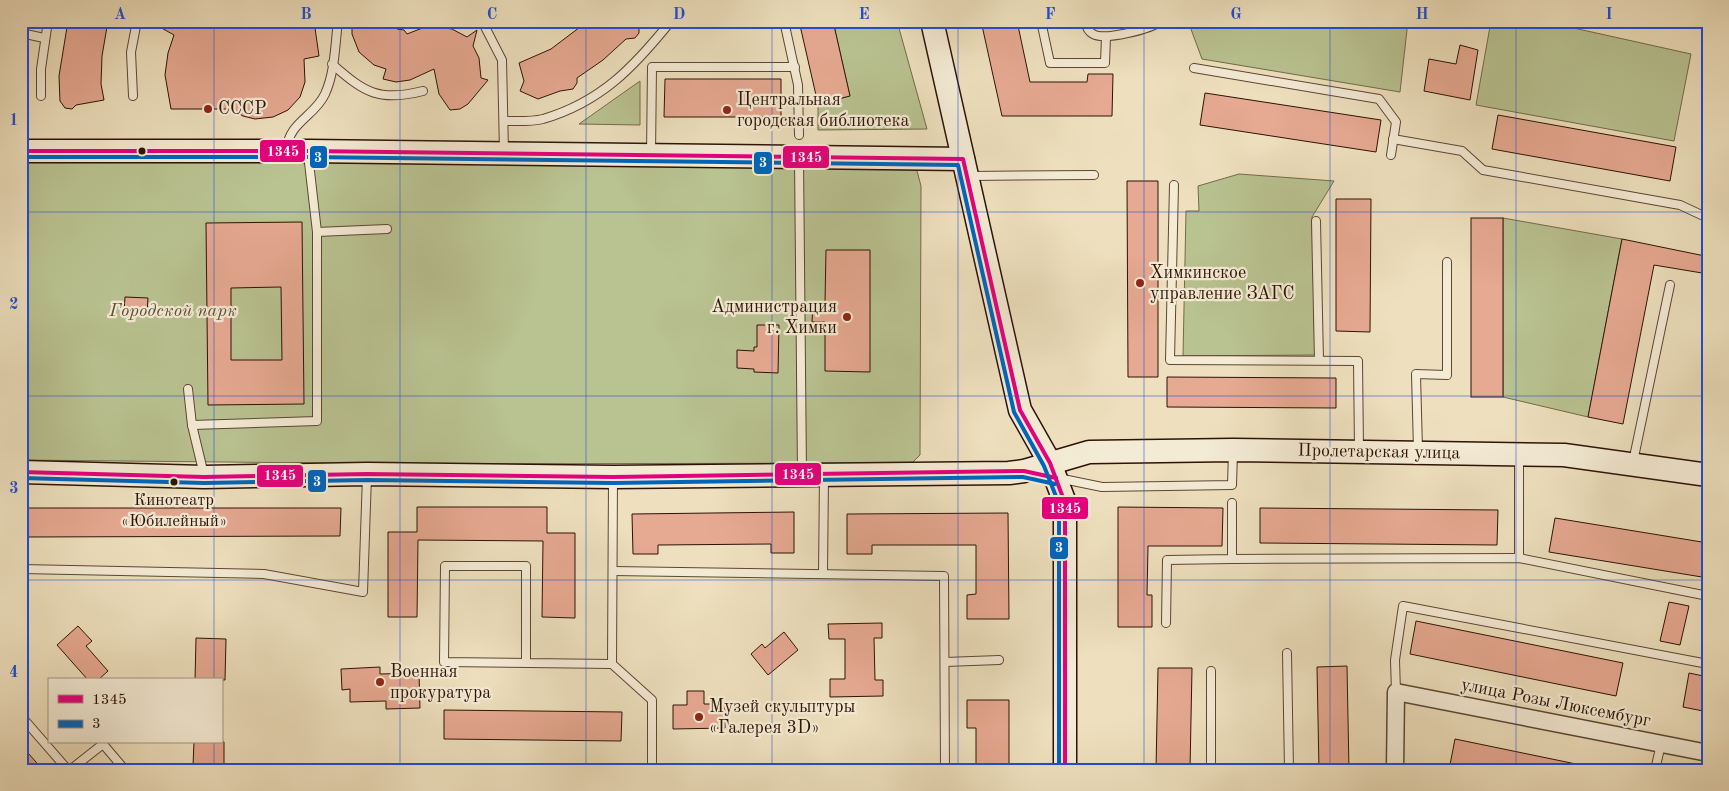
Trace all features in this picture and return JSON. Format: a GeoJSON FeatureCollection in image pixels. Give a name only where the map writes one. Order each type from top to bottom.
{"type":"FeatureCollection","features":[{"type":"Feature","properties":{"kind":"street"},"geometry":{"type":"LineString","coordinates":[[932,21],[1020,410],[1053,471],[1065,503],[1064,770]]}},
{"type":"Feature","properties":{"kind":"street"},"geometry":{"type":"LineString","coordinates":[[21,151],[297,151],[651,156],[799,146],[965,167]]}},
{"type":"Feature","properties":{"kind":"street","name":"Пролетарская улица"},"geometry":{"type":"LineString","coordinates":[[21,472],[204,477],[367,474],[613,477],[1053,471],[1089,452],[1233,450],[1564,455],[1708,475]]}},
{"type":"Feature","properties":{"kind":"street"},"geometry":{"type":"LineString","coordinates":[[1395,770],[1396,692]]}},
{"type":"Feature","properties":{"kind":"street","name":"улица Розы Люксембург"},"geometry":{"type":"LineString","coordinates":[[1396,692],[1708,753]]}},
{"type":"Feature","properties":{"kind":"lane"},"geometry":{"type":"LineString","coordinates":[[41,96],[41,69],[44,38],[48,21]]}},
{"type":"Feature","properties":{"kind":"lane"},"geometry":{"type":"LineString","coordinates":[[133,96],[131,52],[137,21]]}},
{"type":"Feature","properties":{"kind":"lane"},"geometry":{"type":"LineString","coordinates":[[192,424],[317,421],[317,232],[297,151],[287,139],[292,129],[315,108],[324,96],[330,82],[338,21]]}},
{"type":"Feature","properties":{"kind":"lane"},"geometry":{"type":"LineString","coordinates":[[482,21],[502,60],[503,155]]}},
{"type":"Feature","properties":{"kind":"lane"},"geometry":{"type":"LineString","coordinates":[[504,121],[541,120],[590,100],[636,64],[671,21]]}},
{"type":"Feature","properties":{"kind":"lane"},"geometry":{"type":"LineString","coordinates":[[784,21],[798,85],[813,475],[824,574]]}},
{"type":"Feature","properties":{"kind":"lane"},"geometry":{"type":"LineString","coordinates":[[1041,21],[1050,63],[1105,63],[1106,37]]}},
{"type":"Feature","properties":{"kind":"lane"},"geometry":{"type":"LineString","coordinates":[[1085,21],[1086,27],[1094,35],[1106,37],[1155,26],[1161,21]]}},
{"type":"Feature","properties":{"kind":"lane"},"geometry":{"type":"LineString","coordinates":[[21,33],[44,38]]}},
{"type":"Feature","properties":{"kind":"lane"},"geometry":{"type":"LineString","coordinates":[[332,64],[355,84],[376,94],[398,97],[423,91]]}},
{"type":"Feature","properties":{"kind":"lane"},"geometry":{"type":"LineString","coordinates":[[651,156],[652,67],[795,67]]}},
{"type":"Feature","properties":{"kind":"lane"},"geometry":{"type":"LineString","coordinates":[[1194,68],[1379,99],[1396,122],[1391,154]]}},
{"type":"Feature","properties":{"kind":"lane"},"geometry":{"type":"LineString","coordinates":[[1393,139],[1462,151],[1483,170],[1680,205],[1708,218]]}},
{"type":"Feature","properties":{"kind":"lane"},"geometry":{"type":"LineString","coordinates":[[965,167],[1094,175]]}},
{"type":"Feature","properties":{"kind":"lane"},"geometry":{"type":"LineString","coordinates":[[1174,184],[1170,360],[1358,361],[1358,452]]}},
{"type":"Feature","properties":{"kind":"lane"},"geometry":{"type":"LineString","coordinates":[[1316,221],[1319,360]]}},
{"type":"Feature","properties":{"kind":"lane"},"geometry":{"type":"LineString","coordinates":[[317,232],[387,229]]}},
{"type":"Feature","properties":{"kind":"lane"},"geometry":{"type":"LineString","coordinates":[[1418,452],[1416,374],[1446,375],[1447,262]]}},
{"type":"Feature","properties":{"kind":"lane"},"geometry":{"type":"LineString","coordinates":[[1633,464],[1670,285]]}},
{"type":"Feature","properties":{"kind":"lane"},"geometry":{"type":"LineString","coordinates":[[188,389],[192,424],[204,477]]}},
{"type":"Feature","properties":{"kind":"lane"},"geometry":{"type":"LineString","coordinates":[[1053,471],[1102,487],[1232,486],[1233,450]]}},
{"type":"Feature","properties":{"kind":"lane"},"geometry":{"type":"LineString","coordinates":[[1518,558],[1519,454]]}},
{"type":"Feature","properties":{"kind":"lane"},"geometry":{"type":"LineString","coordinates":[[21,569],[264,574],[363,592],[367,474]]}},
{"type":"Feature","properties":{"kind":"lane"},"geometry":{"type":"LineString","coordinates":[[612,664],[613,477]]}},
{"type":"Feature","properties":{"kind":"lane"},"geometry":{"type":"LineString","coordinates":[[1232,503],[1232,559]]}},
{"type":"Feature","properties":{"kind":"lane"},"geometry":{"type":"LineString","coordinates":[[1166,623],[1166,560],[1518,558],[1708,596]]}},
{"type":"Feature","properties":{"kind":"lane"},"geometry":{"type":"LineString","coordinates":[[526,663],[526,566],[445,566],[444,662],[526,663],[612,664],[652,700],[652,769],[620,770]]}},
{"type":"Feature","properties":{"kind":"lane"},"geometry":{"type":"LineString","coordinates":[[613,571],[944,576],[946,770]]}},
{"type":"Feature","properties":{"kind":"lane"},"geometry":{"type":"LineString","coordinates":[[1396,692],[1395,660],[1403,606],[1708,664]]}},
{"type":"Feature","properties":{"kind":"lane"},"geometry":{"type":"LineString","coordinates":[[1287,653],[1289,770]]}},
{"type":"Feature","properties":{"kind":"lane"},"geometry":{"type":"LineString","coordinates":[[945,662],[999,660]]}},
{"type":"Feature","properties":{"kind":"lane"},"geometry":{"type":"LineString","coordinates":[[1211,671],[1211,770]]}},
{"type":"Feature","properties":{"kind":"lane"},"geometry":{"type":"LineString","coordinates":[[21,716],[69,770],[103,744]]}},
{"type":"Feature","properties":{"kind":"lane"},"geometry":{"type":"LineString","coordinates":[[105,744],[124,770]]}},
{"type":"Feature","properties":{"kind":"lane"},"geometry":{"type":"LineString","coordinates":[[1656,770],[1661,744]]}},
{"type":"Feature","properties":{"kind":"green space"},"geometry":{"type":"Polygon","coordinates":[[[833,21],[897,21],[927,129],[818,130],[818,104],[850,96],[833,21]]]}},
{"type":"Feature","properties":{"kind":"green space"},"geometry":{"type":"Polygon","coordinates":[[[1188,21],[1408,21],[1400,92],[1202,59],[1188,21]]]}},
{"type":"Feature","properties":{"kind":"green space"},"geometry":{"type":"Polygon","coordinates":[[[1491,21],[1542,21],[1691,54],[1674,141],[1476,105],[1491,21]]]}},
{"type":"Feature","properties":{"kind":"green space"},"geometry":{"type":"Polygon","coordinates":[[[640,81],[640,125],[579,124],[640,81]]]}},
{"type":"Feature","properties":{"kind":"green space","name":"Городской парк"},"geometry":{"type":"Polygon","coordinates":[[[21,160],[911,168],[917,171],[921,186],[920,455],[912,463],[422,464],[21,460],[21,160]]]}},
{"type":"Feature","properties":{"kind":"green space"},"geometry":{"type":"Polygon","coordinates":[[[1239,174],[1334,181],[1312,217],[1315,355],[1183,356],[1186,211],[1199,211],[1198,186],[1239,174]]]}},
{"type":"Feature","properties":{"kind":"green space"},"geometry":{"type":"Polygon","coordinates":[[[1503,218],[1622,239],[1588,417],[1503,397],[1503,218]]]}},
{"type":"Feature","properties":{"kind":"building"},"geometry":{"type":"Polygon","coordinates":[[[68,21],[108,21],[102,56],[101,84],[104,100],[76,105],[72,109],[65,108],[60,101],[59,76],[68,21]]]}},
{"type":"Feature","properties":{"kind":"building"},"geometry":{"type":"Polygon","coordinates":[[[149,21],[314,21],[319,56],[304,59],[305,82],[300,97],[288,110],[273,117],[255,119],[243,116],[231,109],[171,109],[165,75],[168,53],[174,35],[149,21]]]}},
{"type":"Feature","properties":{"kind":"building"},"geometry":{"type":"Polygon","coordinates":[[[352,21],[392,21],[397,29],[404,30],[407,34],[425,27],[435,26],[438,21],[443,21],[445,28],[452,29],[467,37],[477,30],[473,46],[479,58],[481,78],[488,80],[468,104],[460,109],[450,110],[439,94],[434,69],[410,80],[396,82],[383,79],[386,69],[374,65],[359,52],[352,34],[352,21]]]}},
{"type":"Feature","properties":{"kind":"building"},"geometry":{"type":"Polygon","coordinates":[[[588,21],[639,21],[639,33],[635,38],[626,39],[603,60],[577,78],[577,83],[573,89],[560,91],[538,99],[520,91],[524,81],[519,63],[551,49],[588,21]]]}},
{"type":"Feature","properties":{"kind":"building"},"geometry":{"type":"Polygon","coordinates":[[[799,21],[833,21],[850,96],[818,104],[799,21]]]}},
{"type":"Feature","properties":{"kind":"building"},"geometry":{"type":"Polygon","coordinates":[[[981,21],[1017,21],[1030,82],[1087,82],[1088,74],[1113,74],[1112,116],[1002,116],[981,21]]]}},
{"type":"Feature","properties":{"kind":"building"},"geometry":{"type":"Polygon","coordinates":[[[1460,45],[1478,50],[1470,100],[1424,91],[1429,59],[1456,64],[1460,45]]]}},
{"type":"Feature","properties":{"kind":"building"},"geometry":{"type":"Polygon","coordinates":[[[665,79],[781,79],[781,117],[664,117],[665,79]]]}},
{"type":"Feature","properties":{"kind":"building"},"geometry":{"type":"Polygon","coordinates":[[[1205,93],[1381,120],[1376,152],[1200,125],[1205,93]]]}},
{"type":"Feature","properties":{"kind":"building"},"geometry":{"type":"Polygon","coordinates":[[[1498,115],[1676,147],[1670,181],[1492,149],[1498,115]]]}},
{"type":"Feature","properties":{"kind":"building"},"geometry":{"type":"Polygon","coordinates":[[[1127,181],[1158,181],[1158,377],[1128,377],[1127,181]]]}},
{"type":"Feature","properties":{"kind":"building"},"geometry":{"type":"Polygon","coordinates":[[[1336,199],[1371,199],[1370,332],[1336,331],[1336,199]]]}},
{"type":"Feature","properties":{"kind":"building"},"geometry":{"type":"Polygon","coordinates":[[[1471,218],[1503,218],[1503,397],[1471,397],[1471,218]]]}},
{"type":"Feature","properties":{"kind":"building"},"geometry":{"type":"Polygon","coordinates":[[[302,222],[304,404],[208,405],[206,223],[302,222]],[[281,287],[231,288],[231,360],[282,360],[281,287]]]}},
{"type":"Feature","properties":{"kind":"building"},"geometry":{"type":"Polygon","coordinates":[[[1622,239],[1705,256],[1702,273],[1654,265],[1623,424],[1588,417],[1622,239]]]}},
{"type":"Feature","properties":{"kind":"building"},"geometry":{"type":"Polygon","coordinates":[[[826,250],[870,250],[870,372],[825,371],[825,322],[812,322],[813,302],[825,302],[826,250]]]}},
{"type":"Feature","properties":{"kind":"building"},"geometry":{"type":"Polygon","coordinates":[[[125,297],[148,298],[147,313],[124,312],[125,297]]]}},
{"type":"Feature","properties":{"kind":"building"},"geometry":{"type":"Polygon","coordinates":[[[757,325],[779,325],[778,373],[754,372],[754,369],[737,368],[737,350],[754,351],[754,347],[757,347],[757,325]]]}},
{"type":"Feature","properties":{"kind":"building"},"geometry":{"type":"Polygon","coordinates":[[[1167,377],[1336,378],[1336,408],[1167,407],[1167,377]]]}},
{"type":"Feature","properties":{"kind":"building"},"geometry":{"type":"Polygon","coordinates":[[[417,507],[547,507],[547,533],[575,533],[575,618],[542,617],[543,541],[418,540],[417,617],[388,617],[388,532],[417,532],[417,507]]]}},
{"type":"Feature","properties":{"kind":"building"},"geometry":{"type":"Polygon","coordinates":[[[1118,507],[1223,508],[1222,546],[1148,546],[1147,595],[1152,595],[1152,627],[1118,627],[1118,507]]]}},
{"type":"Feature","properties":{"kind":"building"},"geometry":{"type":"Polygon","coordinates":[[[28,508],[341,508],[340,536],[26,537],[28,508]]]}},
{"type":"Feature","properties":{"kind":"building"},"geometry":{"type":"Polygon","coordinates":[[[1260,508],[1498,510],[1497,545],[1260,543],[1260,508]]]}},
{"type":"Feature","properties":{"kind":"building"},"geometry":{"type":"Polygon","coordinates":[[[794,512],[794,553],[771,553],[771,544],[658,545],[658,554],[633,554],[632,514],[794,512]]]}},
{"type":"Feature","properties":{"kind":"building"},"geometry":{"type":"Polygon","coordinates":[[[1008,513],[1009,619],[967,619],[967,595],[976,594],[976,545],[872,545],[872,554],[847,554],[847,514],[1008,513]]]}},
{"type":"Feature","properties":{"kind":"building"},"geometry":{"type":"Polygon","coordinates":[[[1555,518],[1708,543],[1708,578],[1549,552],[1555,518]]]}},
{"type":"Feature","properties":{"kind":"building"},"geometry":{"type":"Polygon","coordinates":[[[1669,602],[1689,606],[1680,645],[1660,641],[1669,602]]]}},
{"type":"Feature","properties":{"kind":"building"},"geometry":{"type":"Polygon","coordinates":[[[1416,621],[1623,663],[1616,696],[1410,654],[1416,621]]]}},
{"type":"Feature","properties":{"kind":"building"},"geometry":{"type":"Polygon","coordinates":[[[882,623],[882,638],[874,638],[875,680],[883,680],[883,696],[830,697],[830,679],[845,679],[845,639],[829,639],[828,624],[882,623]]]}},
{"type":"Feature","properties":{"kind":"building"},"geometry":{"type":"Polygon","coordinates":[[[78,626],[92,641],[86,646],[108,671],[100,678],[86,678],[57,645],[78,626]]]}},
{"type":"Feature","properties":{"kind":"building"},"geometry":{"type":"Polygon","coordinates":[[[784,632],[798,650],[768,675],[751,654],[762,644],[765,648],[784,632]]]}},
{"type":"Feature","properties":{"kind":"building"},"geometry":{"type":"Polygon","coordinates":[[[196,638],[226,639],[225,680],[222,680],[222,678],[195,678],[196,638]]]}},
{"type":"Feature","properties":{"kind":"building"},"geometry":{"type":"Polygon","coordinates":[[[1347,666],[1349,770],[1319,770],[1317,667],[1347,666]]]}},
{"type":"Feature","properties":{"kind":"building","name":"Военная прокуратура"},"geometry":{"type":"Polygon","coordinates":[[[380,667],[380,674],[419,673],[420,708],[386,709],[386,701],[350,702],[350,689],[342,690],[341,669],[380,667]]]}},
{"type":"Feature","properties":{"kind":"building"},"geometry":{"type":"Polygon","coordinates":[[[1158,668],[1192,668],[1190,770],[1156,770],[1158,668]]]}},
{"type":"Feature","properties":{"kind":"building"},"geometry":{"type":"Polygon","coordinates":[[[1689,673],[1708,677],[1708,712],[1683,707],[1689,673]]]}},
{"type":"Feature","properties":{"kind":"building","name":"Музей скульптуры «Галерея 3D»"},"geometry":{"type":"Polygon","coordinates":[[[687,691],[704,691],[704,704],[725,704],[725,728],[673,729],[673,705],[687,705],[687,691]]]}},
{"type":"Feature","properties":{"kind":"building"},"geometry":{"type":"Polygon","coordinates":[[[967,700],[1009,700],[1009,770],[976,770],[976,728],[967,728],[967,700]]]}},
{"type":"Feature","properties":{"kind":"building"},"geometry":{"type":"Polygon","coordinates":[[[444,710],[622,712],[621,741],[444,739],[444,710]]]}},
{"type":"Feature","properties":{"kind":"building"},"geometry":{"type":"Polygon","coordinates":[[[1455,739],[1576,764],[1576,770],[1449,770],[1455,739]]]}},
{"type":"Feature","properties":{"kind":"building"},"geometry":{"type":"Polygon","coordinates":[[[224,742],[224,766],[193,766],[194,744],[222,744],[224,742]]]}},
{"type":"Feature","properties":{"kind":"building"},"geometry":{"type":"Polygon","coordinates":[[[21,745],[43,770],[21,770],[21,745]]]}},
{"type":"Feature","properties":{"kind":"transit line","name":"1345"},"geometry":{"type":"LineString","coordinates":[[21,151],[308,151],[963,159],[1020,410],[1050,463],[1065,503],[1065,770]]}},
{"type":"Feature","properties":{"kind":"transit line","name":"3"},"geometry":{"type":"LineString","coordinates":[[21,157],[308,157],[958,165],[1014,412],[1044,466],[1059,504],[1059,770]]}},
{"type":"Feature","properties":{"kind":"transit line","name":"1345"},"geometry":{"type":"LineString","coordinates":[[21,472],[204,477],[367,474],[613,477],[1024,471],[1056,478]]}},
{"type":"Feature","properties":{"kind":"transit line","name":"3"},"geometry":{"type":"LineString","coordinates":[[21,478],[204,483],[367,480],[613,483],[1023,477],[1055,484]]}},
{"type":"Feature","properties":{"kind":"place","name":"СССР"},"geometry":{"type":"Point","coordinates":[208,109]}},
{"type":"Feature","properties":{"kind":"place","name":"Центральная городская библиотека"},"geometry":{"type":"Point","coordinates":[727,110]}},
{"type":"Feature","properties":{"kind":"place","name":"Химкинское управление ЗАГС"},"geometry":{"type":"Point","coordinates":[1140,283]}},
{"type":"Feature","properties":{"kind":"place","name":"Администрация г. Химки"},"geometry":{"type":"Point","coordinates":[847,317]}},
{"type":"Feature","properties":{"kind":"place","name":"Кинотеатр «Юбилейный»"},"geometry":{"type":"Point","coordinates":[174,482]}},
{"type":"Feature","properties":{"kind":"place","name":"Военная прокуратура"},"geometry":{"type":"Point","coordinates":[380,682]}},
{"type":"Feature","properties":{"kind":"place","name":"Музей скульптуры «Галерея 3D»"},"geometry":{"type":"Point","coordinates":[699,717]}}]}
